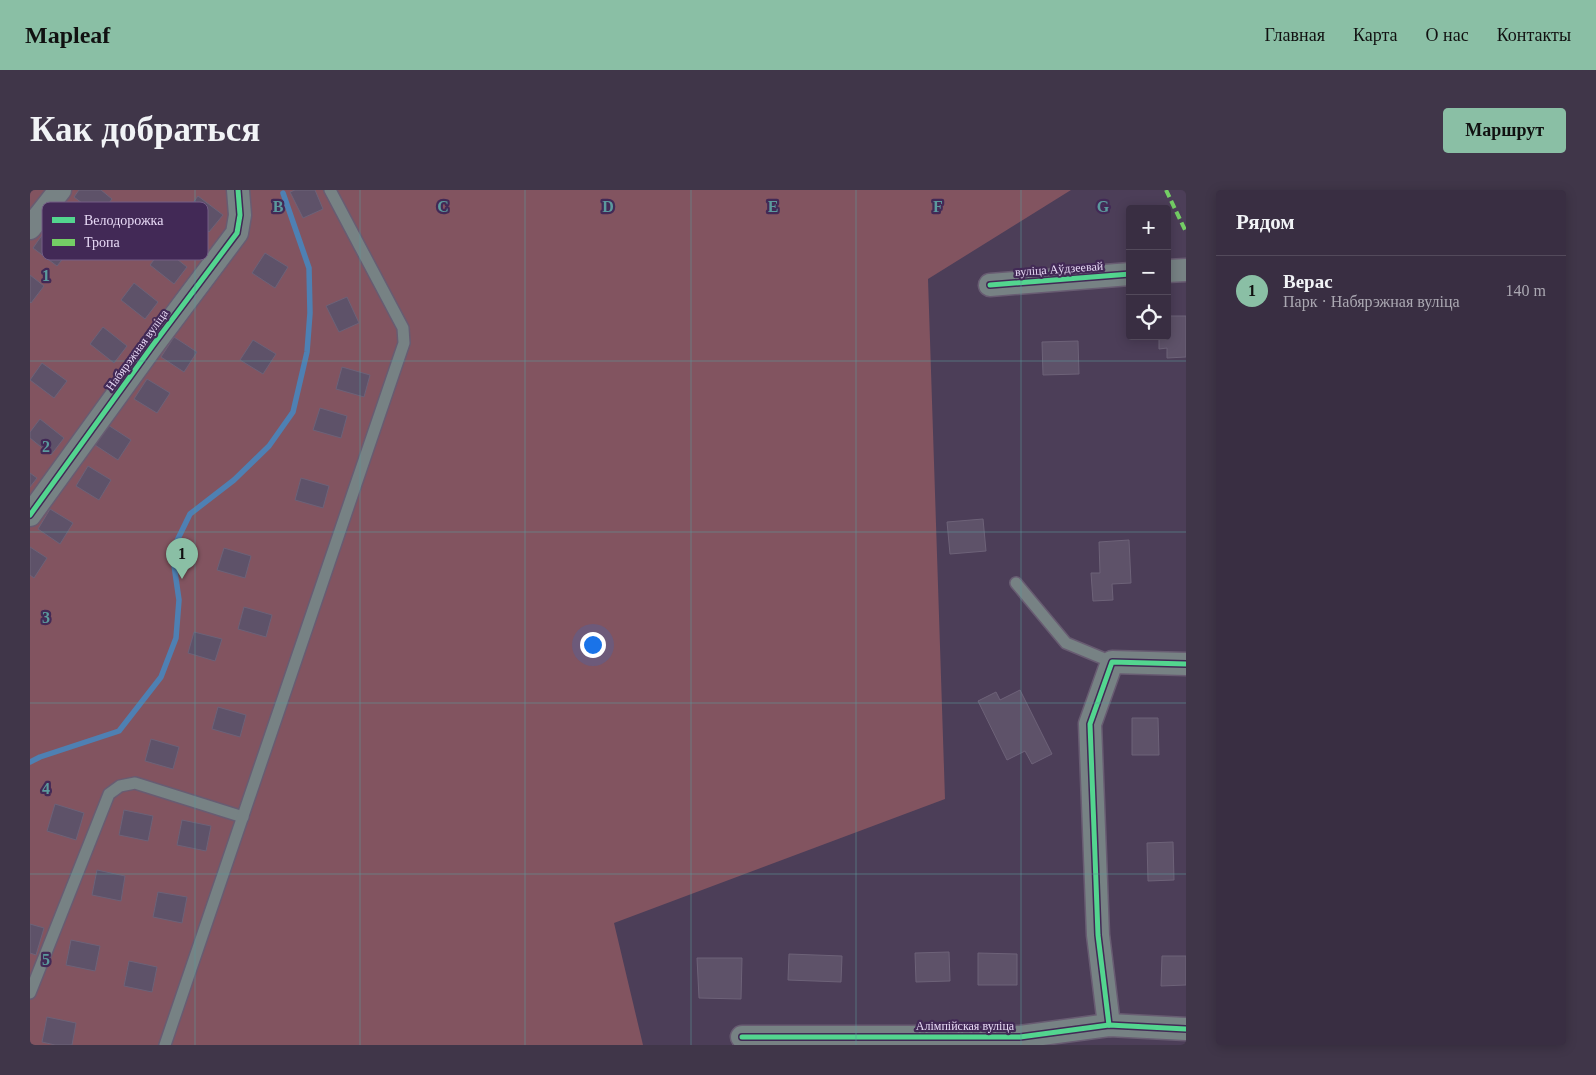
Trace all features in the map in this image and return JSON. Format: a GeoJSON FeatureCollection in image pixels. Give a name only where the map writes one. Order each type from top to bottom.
{"type":"FeatureCollection","features":[{"type":"Feature","properties":{"kind":"street"},"geometry":{"type":"LineString","coordinates":[[51,202],[60,190]]}},
{"type":"Feature","properties":{"kind":"street","name":"Набярэжная вуліца"},"geometry":{"type":"LineString","coordinates":[[30,516],[237,233],[240,215],[238,190]]}},
{"type":"Feature","properties":{"kind":"street"},"geometry":{"type":"LineString","coordinates":[[30,228],[42,213]]}},
{"type":"Feature","properties":{"kind":"street"},"geometry":{"type":"LineString","coordinates":[[1171,271],[1186,270]]}},
{"type":"Feature","properties":{"kind":"street","name":"вуліца Аўдзеевай"},"geometry":{"type":"LineString","coordinates":[[990,285],[1126,274]]}},
{"type":"Feature","properties":{"kind":"street"},"geometry":{"type":"LineString","coordinates":[[1109,1026],[1098,935],[1090,724],[1112,662],[1186,664]]}},
{"type":"Feature","properties":{"kind":"street","name":"Алімпійская вуліца"},"geometry":{"type":"LineString","coordinates":[[742,1037],[1020,1037],[1109,1026],[1186,1029]]}},
{"type":"Feature","properties":{"kind":"lane"},"geometry":{"type":"LineString","coordinates":[[165,1045],[404,343],[403,328],[330,190]]}},
{"type":"Feature","properties":{"kind":"lane"},"geometry":{"type":"LineString","coordinates":[[1016,583],[1066,643],[1112,662]]}},
{"type":"Feature","properties":{"kind":"lane"},"geometry":{"type":"LineString","coordinates":[[30,993],[110,794],[120,786],[135,784],[243,817]]}},
{"type":"Feature","properties":{"kind":"shaded area"},"geometry":{"type":"Polygon","coordinates":[[[30,190],[1071,190],[928,279],[945,799],[614,923],[643,1045],[30,1045],[30,190]]]}},
{"type":"Feature","properties":{"kind":"building"},"geometry":{"type":"Polygon","coordinates":[[[79,190],[101,190],[112,199],[110,202],[81,202],[74,197],[79,190]]]}},
{"type":"Feature","properties":{"kind":"building"},"geometry":{"type":"Polygon","coordinates":[[[295,190],[315,190],[323,209],[303,218],[290,192],[295,190]]]}},
{"type":"Feature","properties":{"kind":"building"},"geometry":{"type":"Polygon","coordinates":[[[198,196],[206,202],[193,202],[198,196]]]}},
{"type":"Feature","properties":{"kind":"building"},"geometry":{"type":"Polygon","coordinates":[[[208,204],[223,215],[208,231],[208,204]]]}},
{"type":"Feature","properties":{"kind":"building"},"geometry":{"type":"Polygon","coordinates":[[[42,235],[42,255],[33,248],[42,235]]]}},
{"type":"Feature","properties":{"kind":"building"},"geometry":{"type":"Polygon","coordinates":[[[265,253],[288,267],[275,288],[252,273],[265,253]]]}},
{"type":"Feature","properties":{"kind":"building"},"geometry":{"type":"Polygon","coordinates":[[[49,260],[62,260],[57,266],[49,260]]]}},
{"type":"Feature","properties":{"kind":"building"},"geometry":{"type":"Polygon","coordinates":[[[154,260],[178,260],[187,267],[174,284],[150,265],[154,260]]]}},
{"type":"Feature","properties":{"kind":"building"},"geometry":{"type":"Polygon","coordinates":[[[30,275],[44,286],[31,303],[30,302],[30,275]]]}},
{"type":"Feature","properties":{"kind":"building"},"geometry":{"type":"Polygon","coordinates":[[[134,283],[158,302],[145,319],[121,300],[134,283]]]}},
{"type":"Feature","properties":{"kind":"building"},"geometry":{"type":"Polygon","coordinates":[[[347,297],[359,323],[339,332],[326,306],[347,297]]]}},
{"type":"Feature","properties":{"kind":"building"},"geometry":{"type":"Polygon","coordinates":[[[1171,316],[1186,316],[1186,357],[1167,358],[1167,348],[1159,349],[1159,340],[1171,340],[1171,316]]]}},
{"type":"Feature","properties":{"kind":"building"},"geometry":{"type":"Polygon","coordinates":[[[103,327],[127,346],[114,363],[90,344],[103,327]]]}},
{"type":"Feature","properties":{"kind":"building"},"geometry":{"type":"Polygon","coordinates":[[[174,337],[197,352],[184,372],[161,357],[174,337]]]}},
{"type":"Feature","properties":{"kind":"building"},"geometry":{"type":"Polygon","coordinates":[[[253,340],[276,354],[263,374],[240,360],[253,340]]]}},
{"type":"Feature","properties":{"kind":"building"},"geometry":{"type":"Polygon","coordinates":[[[1078,341],[1079,374],[1043,375],[1042,342],[1078,341]]]}},
{"type":"Feature","properties":{"kind":"building"},"geometry":{"type":"Polygon","coordinates":[[[42,363],[67,381],[54,398],[30,380],[42,363]]]}},
{"type":"Feature","properties":{"kind":"building"},"geometry":{"type":"Polygon","coordinates":[[[342,367],[370,375],[364,397],[336,389],[342,367]]]}},
{"type":"Feature","properties":{"kind":"building"},"geometry":{"type":"Polygon","coordinates":[[[147,379],[170,393],[157,413],[134,399],[147,379]]]}},
{"type":"Feature","properties":{"kind":"building"},"geometry":{"type":"Polygon","coordinates":[[[320,408],[347,416],[341,438],[313,430],[320,408]]]}},
{"type":"Feature","properties":{"kind":"building"},"geometry":{"type":"Polygon","coordinates":[[[40,419],[64,438],[51,455],[30,438],[30,432],[40,419]]]}},
{"type":"Feature","properties":{"kind":"building"},"geometry":{"type":"Polygon","coordinates":[[[108,425],[131,440],[118,460],[95,445],[108,425]]]}},
{"type":"Feature","properties":{"kind":"building"},"geometry":{"type":"Polygon","coordinates":[[[88,466],[111,480],[99,500],[76,486],[88,466]]]}},
{"type":"Feature","properties":{"kind":"building"},"geometry":{"type":"Polygon","coordinates":[[[30,473],[37,478],[30,487],[30,473]]]}},
{"type":"Feature","properties":{"kind":"building"},"geometry":{"type":"Polygon","coordinates":[[[301,478],[329,486],[323,508],[295,500],[301,478]]]}},
{"type":"Feature","properties":{"kind":"building"},"geometry":{"type":"Polygon","coordinates":[[[50,509],[73,523],[60,544],[38,529],[50,509]]]}},
{"type":"Feature","properties":{"kind":"building"},"geometry":{"type":"Polygon","coordinates":[[[983,519],[986,551],[950,554],[947,522],[983,519]]]}},
{"type":"Feature","properties":{"kind":"building"},"geometry":{"type":"Polygon","coordinates":[[[1129,540],[1131,583],[1112,584],[1113,600],[1093,601],[1091,573],[1100,573],[1099,542],[1129,540]]]}},
{"type":"Feature","properties":{"kind":"building"},"geometry":{"type":"Polygon","coordinates":[[[30,547],[47,558],[34,578],[30,575],[30,547]]]}},
{"type":"Feature","properties":{"kind":"building"},"geometry":{"type":"Polygon","coordinates":[[[224,548],[251,556],[245,578],[217,570],[224,548]]]}},
{"type":"Feature","properties":{"kind":"building"},"geometry":{"type":"Polygon","coordinates":[[[244,607],[272,615],[266,637],[238,629],[244,607]]]}},
{"type":"Feature","properties":{"kind":"building"},"geometry":{"type":"Polygon","coordinates":[[[194,632],[222,639],[215,661],[188,653],[194,632]]]}},
{"type":"Feature","properties":{"kind":"building"},"geometry":{"type":"Polygon","coordinates":[[[1020,690],[1052,754],[1032,764],[1025,751],[1007,760],[978,701],[996,692],[1000,700],[1020,690]]]}},
{"type":"Feature","properties":{"kind":"building"},"geometry":{"type":"Polygon","coordinates":[[[218,707],[246,715],[240,737],[212,729],[218,707]]]}},
{"type":"Feature","properties":{"kind":"building"},"geometry":{"type":"Polygon","coordinates":[[[1132,718],[1158,718],[1159,755],[1132,755],[1132,718]]]}},
{"type":"Feature","properties":{"kind":"building"},"geometry":{"type":"Polygon","coordinates":[[[151,739],[179,747],[173,769],[145,761],[151,739]]]}},
{"type":"Feature","properties":{"kind":"building"},"geometry":{"type":"Polygon","coordinates":[[[55,804],[84,813],[76,840],[47,831],[55,804]]]}},
{"type":"Feature","properties":{"kind":"building"},"geometry":{"type":"Polygon","coordinates":[[[124,810],[153,816],[148,841],[119,835],[124,810]]]}},
{"type":"Feature","properties":{"kind":"building"},"geometry":{"type":"Polygon","coordinates":[[[182,820],[211,826],[206,851],[177,845],[182,820]]]}},
{"type":"Feature","properties":{"kind":"building"},"geometry":{"type":"Polygon","coordinates":[[[1173,842],[1174,880],[1148,881],[1147,843],[1173,842]]]}},
{"type":"Feature","properties":{"kind":"building"},"geometry":{"type":"Polygon","coordinates":[[[97,870],[125,876],[121,901],[92,895],[97,870]]]}},
{"type":"Feature","properties":{"kind":"building"},"geometry":{"type":"Polygon","coordinates":[[[158,892],[187,897],[182,923],[153,917],[158,892]]]}},
{"type":"Feature","properties":{"kind":"building"},"geometry":{"type":"Polygon","coordinates":[[[30,924],[44,928],[36,955],[30,953],[30,924]]]}},
{"type":"Feature","properties":{"kind":"building"},"geometry":{"type":"Polygon","coordinates":[[[71,940],[100,946],[95,971],[66,965],[71,940]]]}},
{"type":"Feature","properties":{"kind":"building"},"geometry":{"type":"Polygon","coordinates":[[[949,952],[950,981],[916,982],[915,953],[949,952]]]}},
{"type":"Feature","properties":{"kind":"building"},"geometry":{"type":"Polygon","coordinates":[[[978,953],[1017,954],[1017,985],[978,985],[978,953]]]}},
{"type":"Feature","properties":{"kind":"building"},"geometry":{"type":"Polygon","coordinates":[[[789,954],[842,956],[841,982],[788,980],[789,954]]]}},
{"type":"Feature","properties":{"kind":"building"},"geometry":{"type":"Polygon","coordinates":[[[1162,956],[1186,956],[1186,985],[1161,986],[1162,956]]]}},
{"type":"Feature","properties":{"kind":"building"},"geometry":{"type":"Polygon","coordinates":[[[697,958],[742,958],[741,999],[699,998],[697,958]]]}},
{"type":"Feature","properties":{"kind":"building"},"geometry":{"type":"Polygon","coordinates":[[[129,961],[157,967],[152,992],[124,986],[129,961]]]}},
{"type":"Feature","properties":{"kind":"building"},"geometry":{"type":"Polygon","coordinates":[[[47,1017],[76,1023],[72,1045],[55,1045],[42,1042],[47,1017]]]}},
{"type":"Feature","properties":{"kind":"waterway"},"geometry":{"type":"LineString","coordinates":[[30,762],[119,731],[161,677],[176,638],[179,600],[172,551],[190,514],[234,480],[269,446],[293,412],[307,352],[310,313],[309,268],[283,193]]}},
{"type":"Feature","properties":{"kind":"marked path"},"geometry":{"type":"LineString","coordinates":[[1166,190],[1186,232]]}},
{"type":"Feature","properties":{"kind":"cycle path"},"geometry":{"type":"LineString","coordinates":[[30,515],[237,233],[240,215],[238,190]]}},
{"type":"Feature","properties":{"kind":"cycle path"},"geometry":{"type":"LineString","coordinates":[[990,285],[1126,274]]}},
{"type":"Feature","properties":{"kind":"cycle path"},"geometry":{"type":"LineString","coordinates":[[1109,1025],[1098,935],[1090,724],[1112,662],[1186,664]]}},
{"type":"Feature","properties":{"kind":"cycle path"},"geometry":{"type":"LineString","coordinates":[[742,1037],[1020,1037],[1109,1025],[1186,1029]]}},
{"type":"Feature","properties":{"kind":"place","name":"Верас"},"geometry":{"type":"Point","coordinates":[182,579]}}]}
